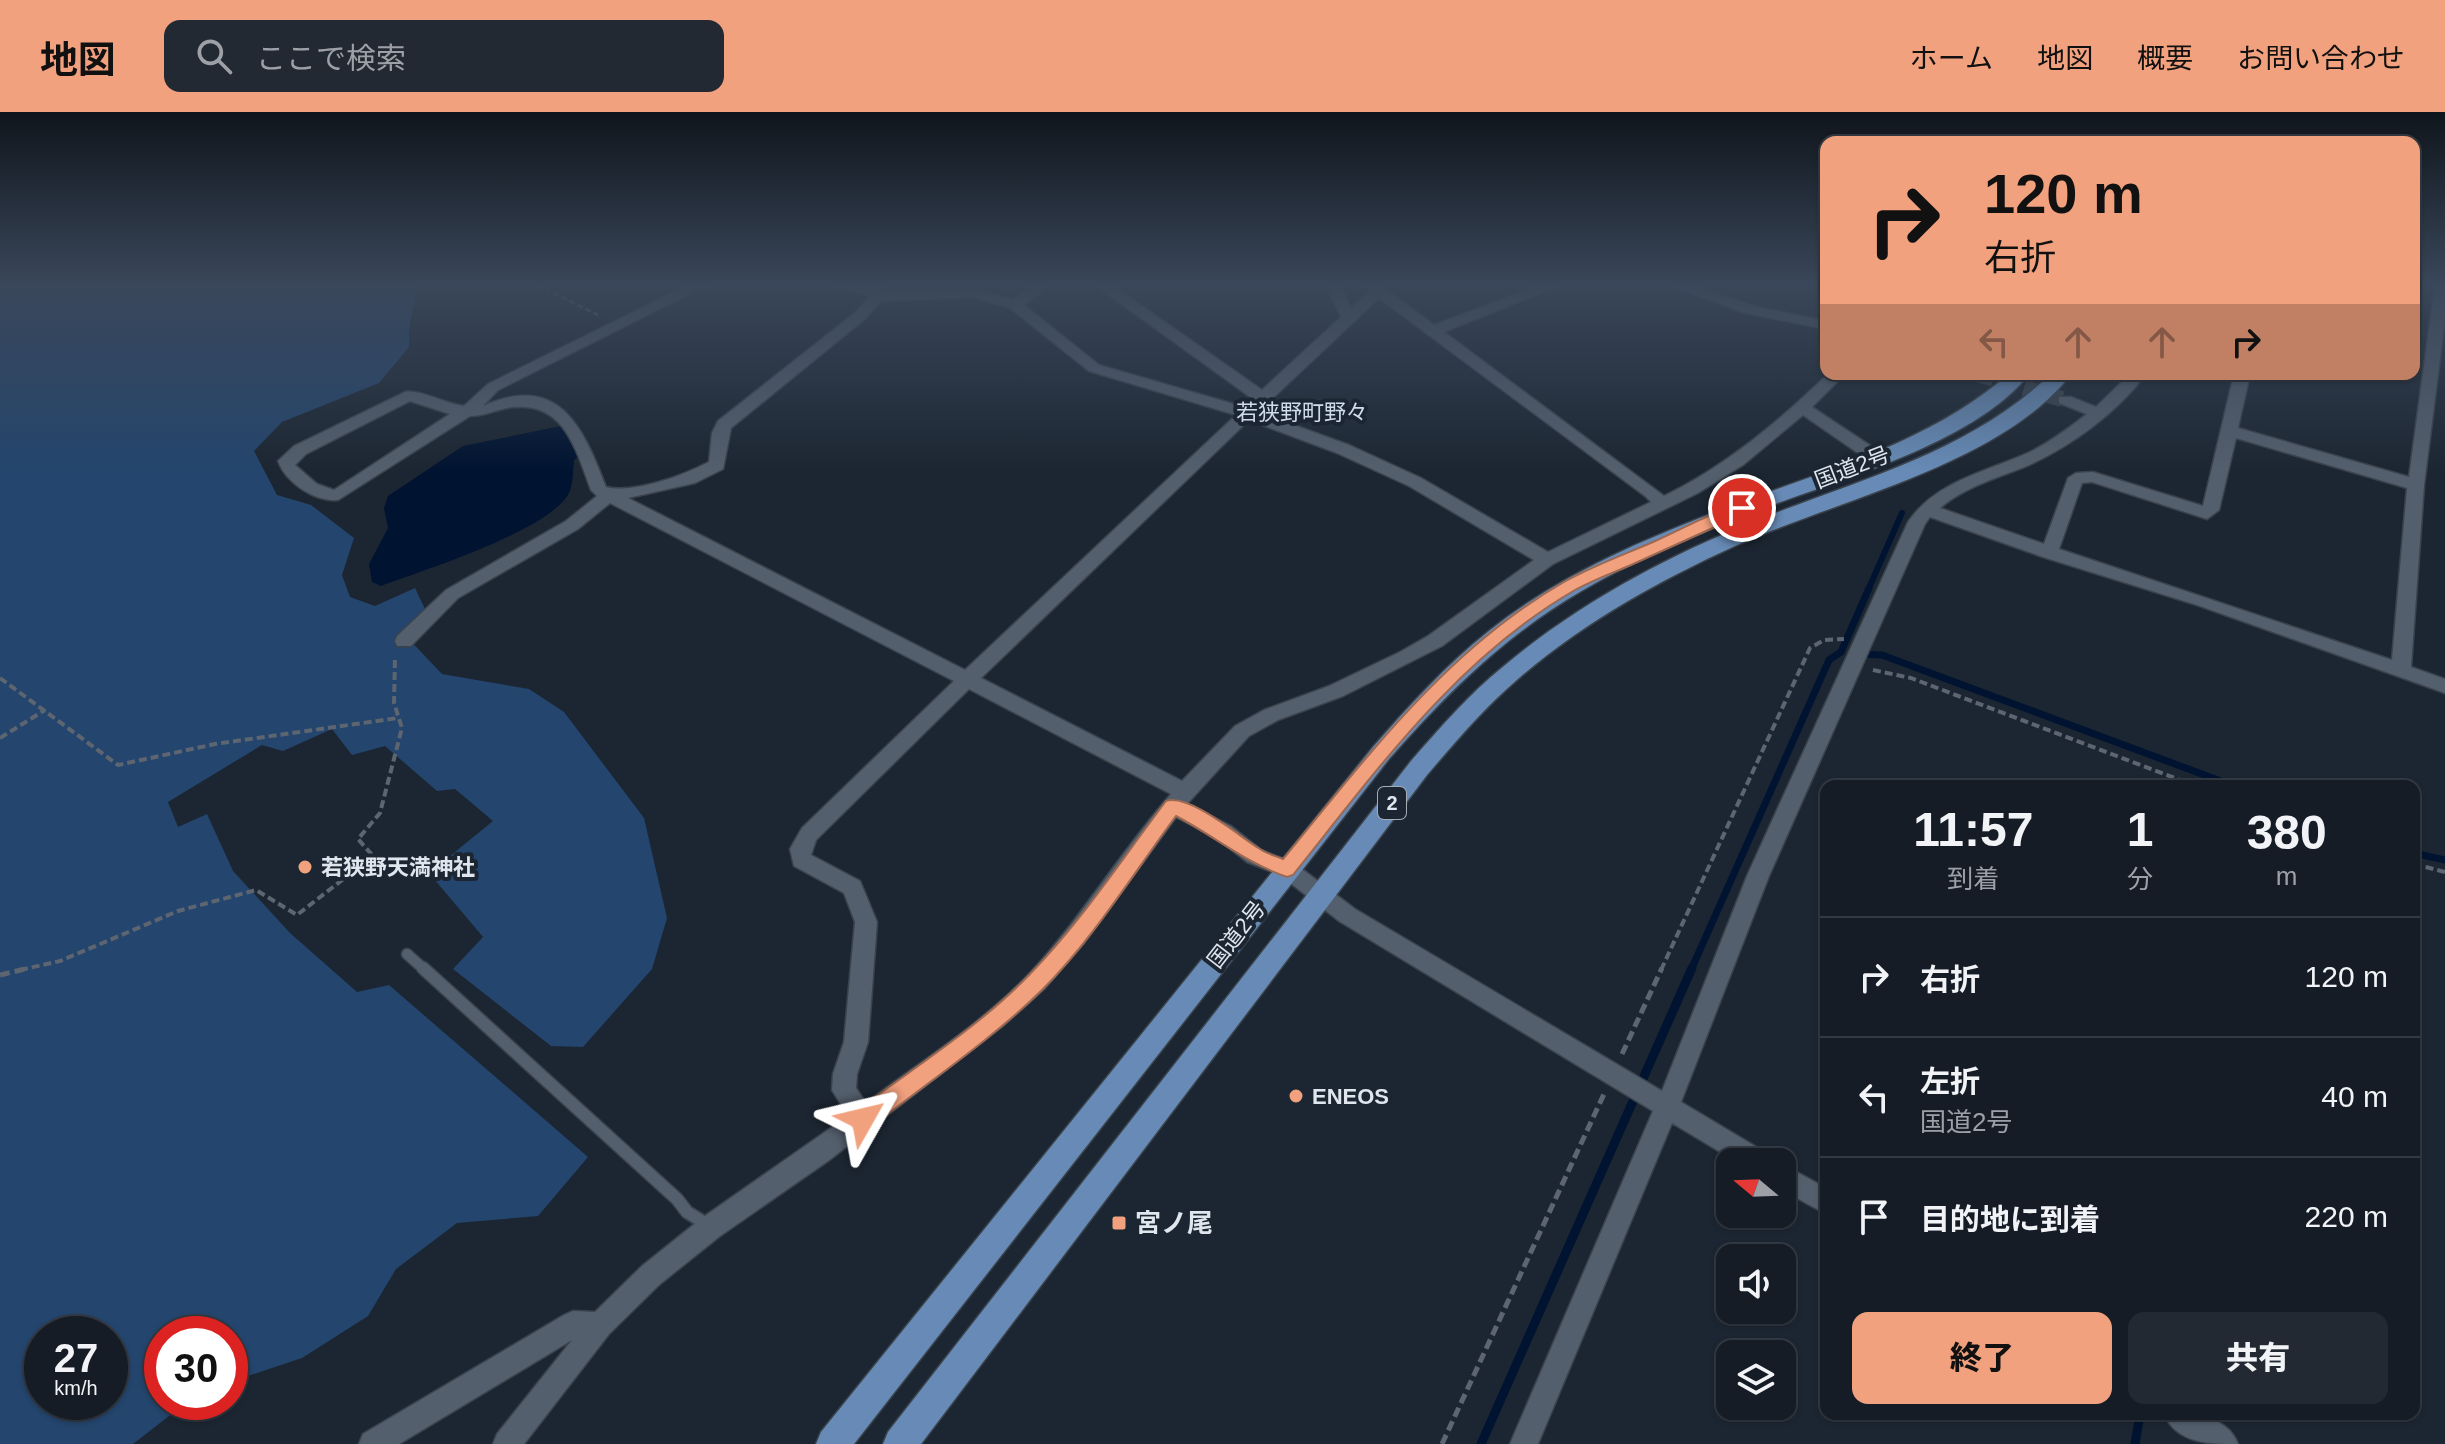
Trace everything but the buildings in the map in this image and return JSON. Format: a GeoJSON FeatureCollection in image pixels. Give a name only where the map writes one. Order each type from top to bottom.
{"type":"FeatureCollection","features":[{"type":"Feature","properties":{"kind":"highway","name":"国道2号"},"geometry":{"type":"LineString","coordinates":[[833,1444],[1381,753],[1436,691],[1475,654],[1518,620],[1571,585],[1689,530],[1877,458],[1940,430],[1985,404],[2013,380]]}},
{"type":"Feature","properties":{"kind":"highway","name":"国道2号"},"geometry":{"type":"LineString","coordinates":[[900,1444],[1419,768],[1511,672],[1574,625],[1648,578],[1762,526],[1870,485],[1970,441],[2010,417],[2055,380]]}},
{"type":"Feature","properties":{"kind":"street"},"geometry":{"type":"LineString","coordinates":[[573,347],[493,387],[469,410],[441,425],[338,495],[329,497],[319,493],[288,467],[286,461],[300,450],[410,395],[426,404],[469,410],[485,411],[500,404],[526,402],[553,408],[565,418],[599,490],[969,681],[1179,799],[1254,856],[1287,869],[1320,897],[1736,1148]]}},
{"type":"Feature","properties":{"kind":"street"},"geometry":{"type":"LineString","coordinates":[[404,641],[452,594],[572,525],[610,494],[689,479],[717,465],[720,433],[724,425],[821,347]]}},
{"type":"Feature","properties":{"kind":"street"},"geometry":{"type":"LineString","coordinates":[[1068,347],[1094,368],[1244,412],[1343,449],[1415,482],[1547,560]]}},
{"type":"Feature","properties":{"kind":"street"},"geometry":{"type":"LineString","coordinates":[[1190,347],[1261,397]]}},
{"type":"Feature","properties":{"kind":"street"},"geometry":{"type":"LineString","coordinates":[[863,1119],[844,1090],[845,1074],[856,1042],[866,922],[852,887],[801,860],[800,849],[809,834],[1315,347]]}},
{"type":"Feature","properties":{"kind":"street"},"geometry":{"type":"LineString","coordinates":[[1455,347],[1663,504]]}},
{"type":"Feature","properties":{"kind":"street"},"geometry":{"type":"LineString","coordinates":[[2401,669],[2416,485],[2422,359]]}},
{"type":"Feature","properties":{"kind":"street"},"geometry":{"type":"LineString","coordinates":[[507,1444],[600,1325],[651,1275],[711,1227],[863,1119],[997,1017],[1036,982],[1075,937],[1179,799],[1242,731],[1271,715],[1336,691],[1435,641],[1547,560],[1663,504],[1737,461],[1831,380]]}},
{"type":"Feature","properties":{"kind":"street"},"geometry":{"type":"LineString","coordinates":[[1524,1444],[1660,1103],[1917,522],[1927,508],[1959,486],[2041,452],[2084,426],[2132,380]]}},
{"type":"Feature","properties":{"kind":"street"},"geometry":{"type":"LineString","coordinates":[[2049,553],[2076,478],[2082,476],[2207,513],[2211,510],[2241,380]]}},
{"type":"Feature","properties":{"kind":"street"},"geometry":{"type":"LineString","coordinates":[[2065,400],[2098,413]]}},
{"type":"Feature","properties":{"kind":"street"},"geometry":{"type":"LineString","coordinates":[[1802,408],[1820,417],[1877,458]]}},
{"type":"Feature","properties":{"kind":"street"},"geometry":{"type":"LineString","coordinates":[[2231,431],[2416,485]]}},
{"type":"Feature","properties":{"kind":"street"},"geometry":{"type":"LineString","coordinates":[[1927,508],[1944,518],[2445,686]]}},
{"type":"Feature","properties":{"kind":"street"},"geometry":{"type":"LineString","coordinates":[[1796,1184],[1820,1198]]}},
{"type":"Feature","properties":{"kind":"street"},"geometry":{"type":"LineString","coordinates":[[373,1444],[573,1324],[600,1325]]}},
{"type":"Feature","properties":{"kind":"street"},"geometry":{"type":"LineString","coordinates":[[2187,1420],[2224,1444]]}},
{"type":"Feature","properties":{"kind":"lane"},"geometry":{"type":"LineString","coordinates":[[407,954],[677,1199],[687,1212],[711,1227]]}},
{"type":"Feature","properties":{"kind":"path"},"geometry":{"type":"LineString","coordinates":[[1442,1444],[1617,1077],[1810,648],[1824,640],[1839,638]]}},
{"type":"Feature","properties":{"kind":"path"},"geometry":{"type":"LineString","coordinates":[[0,975],[60,961],[178,911],[256,890],[297,915],[373,856],[358,839],[380,813],[402,728],[394,703],[396,651],[404,641]]}},
{"type":"Feature","properties":{"kind":"path"},"geometry":{"type":"LineString","coordinates":[[1855,658],[2180,780]]}},
{"type":"Feature","properties":{"kind":"path"},"geometry":{"type":"LineString","coordinates":[[0,678],[118,765],[215,744],[398,718]]}},
{"type":"Feature","properties":{"kind":"path"},"geometry":{"type":"LineString","coordinates":[[0,738],[45,710]]}},
{"type":"Feature","properties":{"kind":"path"},"geometry":{"type":"LineString","coordinates":[[2420,866],[2445,872]]}},
{"type":"Feature","properties":{"kind":"shaded area"},"geometry":{"type":"Polygon","coordinates":[[[0,347],[409,347],[379,383],[282,422],[254,451],[277,495],[311,505],[354,538],[342,575],[350,597],[375,606],[415,588],[426,611],[404,634],[442,674],[529,689],[564,712],[644,818],[667,918],[652,969],[583,1047],[551,1046],[453,969],[483,937],[429,873],[493,821],[455,789],[437,791],[385,746],[352,755],[332,729],[283,751],[262,745],[168,802],[178,827],[207,814],[233,871],[290,933],[357,992],[389,985],[588,1157],[538,1216],[457,1223],[396,1269],[368,1316],[302,1358],[248,1376],[248,1316],[144,1316],[144,1420],[164,1420],[133,1444],[0,1444],[0,347]]]}},
{"type":"Feature","properties":{"kind":"shaded area"},"geometry":{"type":"Polygon","coordinates":[[[561,426],[578,457],[574,460],[570,491],[559,506],[539,520],[484,548],[381,586],[372,582],[369,564],[388,528],[384,508],[388,496],[463,446],[561,426]]]}},
{"type":"Feature","properties":{"kind":"waterway"},"geometry":{"type":"LineString","coordinates":[[1868,590],[1902,513]]}},
{"type":"Feature","properties":{"kind":"waterway"},"geometry":{"type":"LineString","coordinates":[[1691,970],[1829,660],[1841,652],[1869,588]]}},
{"type":"Feature","properties":{"kind":"waterway"},"geometry":{"type":"LineString","coordinates":[[1859,654],[1882,655],[2218,780]]}},
{"type":"Feature","properties":{"kind":"waterway"},"geometry":{"type":"LineString","coordinates":[[2420,854],[2445,860]]}},
{"type":"Feature","properties":{"kind":"waterway"},"geometry":{"type":"LineString","coordinates":[[1481,1444],[1692,968]]}},
{"type":"Feature","properties":{"kind":"waterway"},"geometry":{"type":"LineString","coordinates":[[2135,1444],[2139,1420]]}},
{"type":"Feature","properties":{"kind":"tunnel"},"geometry":{"type":"LineString","coordinates":[[1998,380],[2065,400]]}},
{"type":"Feature","properties":{"kind":"place","name":"若狭野天満神社"},"geometry":{"type":"Point","coordinates":[305,867]}},
{"type":"Feature","properties":{"kind":"place","name":"ENEOS"},"geometry":{"type":"Point","coordinates":[1296,1096]}},
{"type":"Feature","properties":{"kind":"place","name":"宮ノ尾"},"geometry":{"type":"Point","coordinates":[1119,1223]}},
{"type":"Feature","properties":{"kind":"district","name":"若狭野町野々"},"geometry":{"type":"Point","coordinates":[1302,412]}},
{"type":"Feature","properties":{"kind":"route"},"geometry":{"type":"LineString","coordinates":[[863,1119],[997,1017],[1036,982],[1075,937],[1173,806],[1224,832],[1254,856],[1287,869],[1381,753],[1436,691],[1475,654],[1518,620],[1571,585],[1742,508]]}}]}
